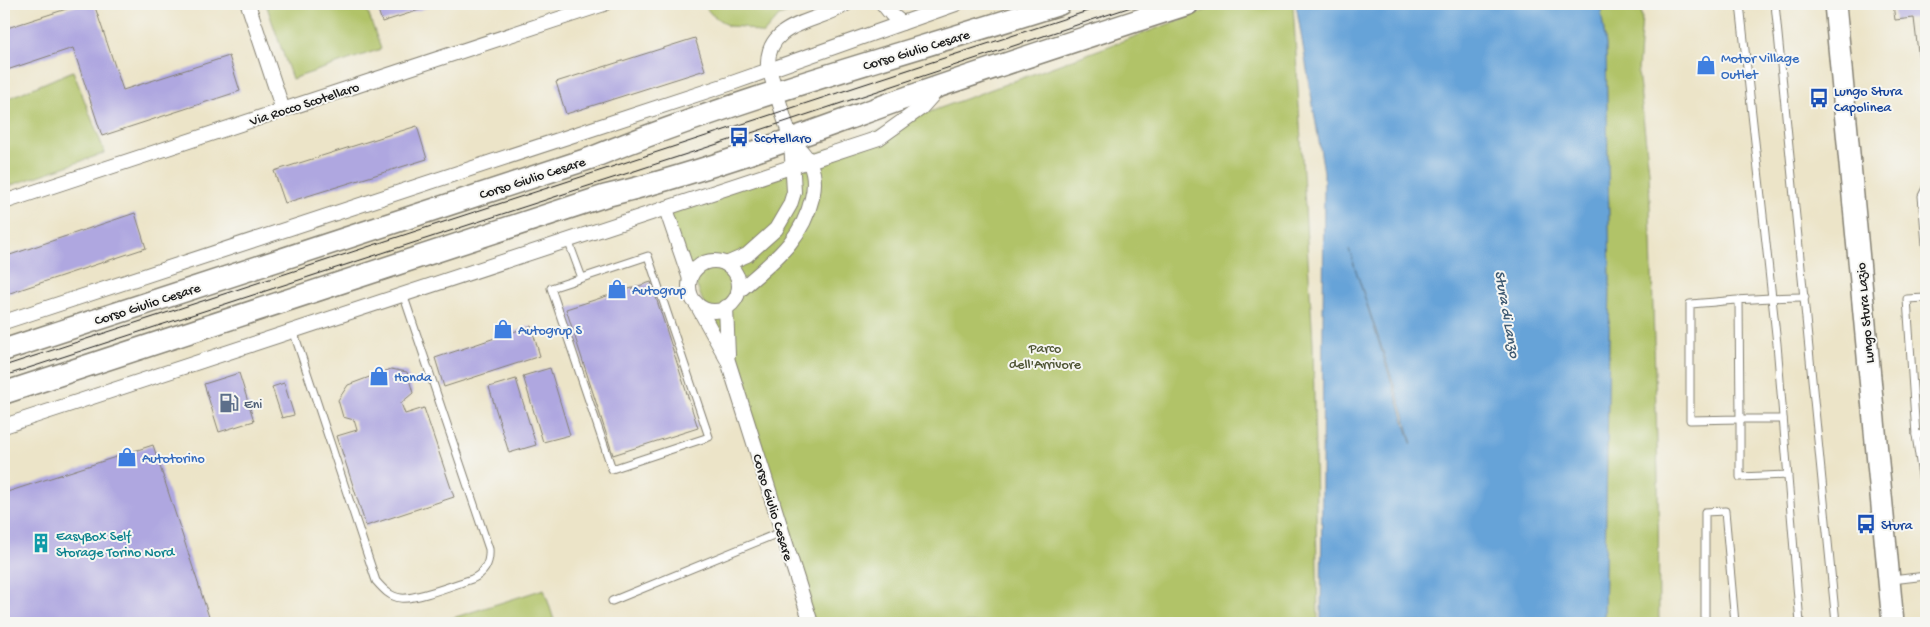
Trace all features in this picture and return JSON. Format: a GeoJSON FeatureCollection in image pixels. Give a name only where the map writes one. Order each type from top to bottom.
{"type":"FeatureCollection","features":[{"type":"Feature","properties":{"kind":"main road","name":"Corso Giulio Cesare"},"geometry":{"type":"LineString","coordinates":[[4,350],[591,158],[650,134],[1060,4]]}},
{"type":"Feature","properties":{"kind":"main road"},"geometry":{"type":"LineString","coordinates":[[4,393],[605,196],[659,183],[791,140],[940,86],[1188,4]]}},
{"type":"Feature","properties":{"kind":"main road","name":"Lungo Stura Lazio"},"geometry":{"type":"LineString","coordinates":[[1835,4],[1893,623]]}},
{"type":"Feature","properties":{"kind":"street"},"geometry":{"type":"LineString","coordinates":[[248,4],[283,110]]}},
{"type":"Feature","properties":{"kind":"street","name":"Via Rocco Scotellaro"},"geometry":{"type":"LineString","coordinates":[[4,202],[283,110],[570,9],[604,4]]}},
{"type":"Feature","properties":{"kind":"street"},"geometry":{"type":"LineString","coordinates":[[726,264],[747,255],[762,244],[784,218],[794,192],[791,140],[769,71],[768,56],[775,39],[792,27],[829,14],[846,4]]}},
{"type":"Feature","properties":{"kind":"street"},"geometry":{"type":"LineString","coordinates":[[883,4],[902,23]]}},
{"type":"Feature","properties":{"kind":"street","name":"Corso Giulio Cesare"},"geometry":{"type":"LineString","coordinates":[[4,322],[769,71],[956,4]]}},
{"type":"Feature","properties":{"kind":"street"},"geometry":{"type":"LineString","coordinates":[[4,426],[880,138],[921,108],[940,86]]}},
{"type":"Feature","properties":{"kind":"street"},"geometry":{"type":"LineString","coordinates":[[666,208],[690,280],[690,292],[696,303],[702,307],[714,310],[726,307],[738,292],[788,246],[802,228],[809,211],[814,189],[810,162],[791,140]]}},
{"type":"Feature","properties":{"kind":"street"},"geometry":{"type":"LineString","coordinates":[[690,280],[696,268],[707,262],[720,262],[726,264],[735,273],[738,279],[738,292]]}},
{"type":"Feature","properties":{"kind":"street","name":"Corso Giulio Cesare"},"geometry":{"type":"LineString","coordinates":[[696,303],[728,361],[811,623]]}},
{"type":"Feature","properties":{"kind":"street","name":"Corso Giulio Cesare"},"geometry":{"type":"LineString","coordinates":[[726,307],[728,361]]}},
{"type":"Feature","properties":{"kind":"lane"},"geometry":{"type":"LineString","coordinates":[[1740,4],[1772,297],[1800,623]]}},
{"type":"Feature","properties":{"kind":"lane"},"geometry":{"type":"LineString","coordinates":[[1775,4],[1836,623]]}},
{"type":"Feature","properties":{"kind":"lane"},"geometry":{"type":"LineString","coordinates":[[1926,188],[1922,196],[1926,245]]}},
{"type":"Feature","properties":{"kind":"lane"},"geometry":{"type":"LineString","coordinates":[[568,240],[582,278]]}},
{"type":"Feature","properties":{"kind":"lane"},"geometry":{"type":"LineString","coordinates":[[648,256],[709,437],[612,470],[551,288],[582,278],[648,256]]}},
{"type":"Feature","properties":{"kind":"lane"},"geometry":{"type":"LineString","coordinates":[[292,330],[376,581],[383,589],[394,596],[408,598],[472,579],[480,574],[487,565],[489,549],[403,294]]}},
{"type":"Feature","properties":{"kind":"lane"},"geometry":{"type":"LineString","coordinates":[[1783,419],[1690,420],[1690,304],[1772,297],[1805,297]]}},
{"type":"Feature","properties":{"kind":"lane"},"geometry":{"type":"LineString","coordinates":[[1926,298],[1907,299],[1916,434],[1926,504]]}},
{"type":"Feature","properties":{"kind":"lane"},"geometry":{"type":"LineString","coordinates":[[1739,300],[1740,477],[1788,474]]}},
{"type":"Feature","properties":{"kind":"lane"},"geometry":{"type":"LineString","coordinates":[[1916,434],[1926,434]]}},
{"type":"Feature","properties":{"kind":"lane"},"geometry":{"type":"LineString","coordinates":[[1705,623],[1705,512],[1725,511],[1735,623]]}},
{"type":"Feature","properties":{"kind":"lane"},"geometry":{"type":"LineString","coordinates":[[612,602],[781,532]]}},
{"type":"Feature","properties":{"kind":"lane"},"geometry":{"type":"LineString","coordinates":[[1889,580],[1926,576]]}},
{"type":"Feature","properties":{"kind":"green space"},"geometry":{"type":"Polygon","coordinates":[[[266,4],[365,4],[381,49],[292,79],[266,4]]]}},
{"type":"Feature","properties":{"kind":"green space"},"geometry":{"type":"Polygon","coordinates":[[[703,4],[811,4],[779,16],[763,34],[744,27],[728,26],[711,14],[703,4]]]}},
{"type":"Feature","properties":{"kind":"green space","name":"Parco dell'Arrivore"},"geometry":{"type":"Polygon","coordinates":[[[1223,4],[1293,4],[1313,343],[1318,623],[813,623],[739,392],[666,209],[1223,4]]]}},
{"type":"Feature","properties":{"kind":"green space"},"geometry":{"type":"Polygon","coordinates":[[[1600,4],[1640,4],[1642,17],[1638,71],[1649,171],[1658,477],[1659,623],[1604,623],[1610,282],[1606,45],[1600,4]]]}},
{"type":"Feature","properties":{"kind":"green space"},"geometry":{"type":"Polygon","coordinates":[[[73,71],[105,153],[9,186],[4,168],[4,100],[73,71]]]}},
{"type":"Feature","properties":{"kind":"green space"},"geometry":{"type":"Polygon","coordinates":[[[544,589],[555,623],[437,623],[544,589]]]}},
{"type":"Feature","properties":{"kind":"water","name":"Stura di Lanzo"},"geometry":{"type":"Polygon","coordinates":[[[1296,4],[1600,4],[1606,45],[1610,282],[1604,623],[1321,623],[1324,172],[1296,4]],[[1349,249],[1412,444],[1404,415],[1349,249]]]}},
{"type":"Feature","properties":{"kind":"building"},"geometry":{"type":"Polygon","coordinates":[[[82,4],[94,4],[123,90],[229,56],[240,91],[102,136],[73,48],[4,71],[4,29],[82,4]]]}},
{"type":"Feature","properties":{"kind":"building"},"geometry":{"type":"Polygon","coordinates":[[[376,4],[438,4],[382,22],[376,4]]]}},
{"type":"Feature","properties":{"kind":"building"},"geometry":{"type":"Polygon","coordinates":[[[1893,4],[1926,4],[1926,61],[1919,61],[1914,18],[1895,20],[1893,4]]]}},
{"type":"Feature","properties":{"kind":"building"},"geometry":{"type":"Polygon","coordinates":[[[695,38],[705,70],[566,114],[556,82],[695,38]]]}},
{"type":"Feature","properties":{"kind":"building"},"geometry":{"type":"Polygon","coordinates":[[[417,126],[427,159],[285,203],[274,171],[417,126]]]}},
{"type":"Feature","properties":{"kind":"building"},"geometry":{"type":"Polygon","coordinates":[[[135,213],[146,248],[4,295],[4,257],[135,213]]]}},
{"type":"Feature","properties":{"kind":"building"},"geometry":{"type":"Polygon","coordinates":[[[651,282],[698,428],[613,455],[566,309],[651,282]]]}},
{"type":"Feature","properties":{"kind":"building"},"geometry":{"type":"Polygon","coordinates":[[[531,326],[540,356],[444,387],[435,358],[531,326]]]}},
{"type":"Feature","properties":{"kind":"building"},"geometry":{"type":"Polygon","coordinates":[[[550,368],[570,435],[543,442],[523,376],[550,368]]]}},
{"type":"Feature","properties":{"kind":"building"},"geometry":{"type":"Polygon","coordinates":[[[391,369],[407,372],[413,393],[401,403],[405,414],[424,408],[454,497],[366,526],[337,436],[357,430],[354,420],[343,417],[338,400],[348,385],[391,369]]]}},
{"type":"Feature","properties":{"kind":"building","name":"Eni"},"geometry":{"type":"Polygon","coordinates":[[[239,373],[254,421],[219,432],[204,384],[239,373]]]}},
{"type":"Feature","properties":{"kind":"building"},"geometry":{"type":"Polygon","coordinates":[[[516,379],[536,445],[509,453],[489,387],[516,379]]]}},
{"type":"Feature","properties":{"kind":"building"},"geometry":{"type":"Polygon","coordinates":[[[284,383],[294,415],[282,418],[272,387],[284,383]]]}},
{"type":"Feature","properties":{"kind":"building"},"geometry":{"type":"Polygon","coordinates":[[[153,445],[211,623],[4,623],[4,493],[153,445]]]}},
{"type":"Feature","properties":{"kind":"tram line"},"geometry":{"type":"LineString","coordinates":[[4,366],[1109,4]]}},
{"type":"Feature","properties":{"kind":"tram line"},"geometry":{"type":"LineString","coordinates":[[4,376],[739,137],[1140,4]]}},
{"type":"Feature","properties":{"kind":"place","name":"Motor Village Outlet"},"geometry":{"type":"Point","coordinates":[1706,65]}},
{"type":"Feature","properties":{"kind":"place","name":"Lungo Stura Capolinea"},"geometry":{"type":"Point","coordinates":[1819,98]}},
{"type":"Feature","properties":{"kind":"place","name":"Scotellaro"},"geometry":{"type":"Point","coordinates":[739,137]}},
{"type":"Feature","properties":{"kind":"place","name":"Autogrup"},"geometry":{"type":"Point","coordinates":[617,289]}},
{"type":"Feature","properties":{"kind":"place","name":"Autogrup S"},"geometry":{"type":"Point","coordinates":[503,329]}},
{"type":"Feature","properties":{"kind":"place","name":"Honda"},"geometry":{"type":"Point","coordinates":[379,376]}},
{"type":"Feature","properties":{"kind":"place","name":"Eni"},"geometry":{"type":"Point","coordinates":[229,403]}},
{"type":"Feature","properties":{"kind":"place","name":"Autotorino"},"geometry":{"type":"Point","coordinates":[127,457]}},
{"type":"Feature","properties":{"kind":"place","name":"Stura"},"geometry":{"type":"Point","coordinates":[1866,524]}},
{"type":"Feature","properties":{"kind":"place","name":"EasyBox Self Storage Torino Nord"},"geometry":{"type":"Point","coordinates":[41,543]}}]}
